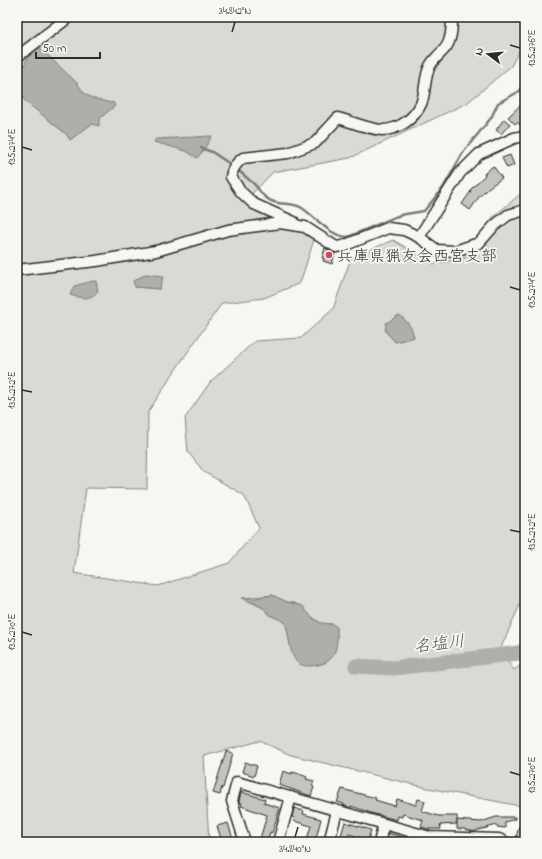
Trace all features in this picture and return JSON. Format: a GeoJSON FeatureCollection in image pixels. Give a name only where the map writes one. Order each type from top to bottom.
{"type":"FeatureCollection","features":[{"type":"Feature","properties":{"kind":"street"},"geometry":{"type":"LineString","coordinates":[[17,57],[69,17]]}},
{"type":"Feature","properties":{"kind":"street"},"geometry":{"type":"LineString","coordinates":[[452,17],[452,26],[447,46],[431,65],[427,74],[421,105],[414,115],[405,123],[395,128],[381,130],[338,118],[315,143],[288,153],[243,158],[237,162],[231,170],[231,176],[242,192],[254,204],[304,227],[336,247],[343,246],[388,228],[404,230],[419,237],[437,250],[455,251],[479,244],[494,226],[508,215],[525,210]]}},
{"type":"Feature","properties":{"kind":"street"},"geometry":{"type":"LineString","coordinates":[[419,237],[460,174],[479,154],[514,138],[525,136]]}},
{"type":"Feature","properties":{"kind":"street"},"geometry":{"type":"LineString","coordinates":[[17,270],[96,261],[156,251],[228,230],[280,223],[304,227]]}},
{"type":"Feature","properties":{"kind":"street"},"geometry":{"type":"LineString","coordinates":[[244,842],[232,801],[237,782],[384,824],[429,840],[499,839],[505,842]]}},
{"type":"Feature","properties":{"kind":"street"},"geometry":{"type":"LineString","coordinates":[[278,842],[291,797]]}},
{"type":"Feature","properties":{"kind":"street"},"geometry":{"type":"LineString","coordinates":[[328,842],[337,810]]}},
{"type":"Feature","properties":{"kind":"street"},"geometry":{"type":"LineString","coordinates":[[379,842],[384,824]]}},
{"type":"Feature","properties":{"kind":"shaded area"},"geometry":{"type":"Polygon","coordinates":[[[17,17],[525,17],[525,40],[511,66],[467,103],[350,158],[273,172],[251,195],[314,240],[300,283],[264,298],[222,303],[148,412],[147,489],[86,488],[74,573],[158,586],[229,563],[259,528],[244,495],[204,472],[188,452],[185,418],[211,381],[255,341],[301,338],[333,309],[351,258],[393,240],[434,264],[481,254],[492,218],[525,190],[525,597],[522,600],[500,650],[514,670],[525,662],[525,807],[428,788],[291,755],[260,741],[204,756],[209,842],[17,842],[17,17]],[[163,276],[135,287],[159,289],[163,276]],[[399,315],[385,330],[395,342],[414,337],[409,325],[399,315]],[[272,595],[243,598],[263,608],[270,615],[285,622],[293,656],[333,624],[320,623],[295,603],[287,602],[272,595]]]}},
{"type":"Feature","properties":{"kind":"shaded area"},"geometry":{"type":"Polygon","coordinates":[[[37,45],[77,83],[84,93],[92,98],[111,103],[113,102],[115,106],[99,119],[99,126],[92,124],[70,140],[66,134],[26,102],[17,90],[17,80],[33,47],[37,45]]]}},
{"type":"Feature","properties":{"kind":"shaded area"},"geometry":{"type":"Polygon","coordinates":[[[212,136],[197,158],[186,151],[154,142],[156,139],[212,136]]]}},
{"type":"Feature","properties":{"kind":"shaded area"},"geometry":{"type":"Polygon","coordinates":[[[146,274],[163,276],[160,289],[135,287],[133,281],[146,274]]]}},
{"type":"Feature","properties":{"kind":"shaded area"},"geometry":{"type":"Polygon","coordinates":[[[96,281],[98,291],[95,294],[85,298],[70,295],[74,286],[96,281]]]}},
{"type":"Feature","properties":{"kind":"shaded area"},"geometry":{"type":"Polygon","coordinates":[[[399,315],[409,324],[414,337],[395,342],[386,332],[386,323],[399,315]]]}},
{"type":"Feature","properties":{"kind":"shaded area"},"geometry":{"type":"Polygon","coordinates":[[[272,595],[287,602],[303,606],[316,621],[337,627],[336,649],[330,659],[319,665],[308,666],[302,665],[296,661],[290,648],[285,622],[270,615],[256,604],[241,598],[257,598],[272,595]]]}},
{"type":"Feature","properties":{"kind":"building"},"geometry":{"type":"Polygon","coordinates":[[[525,101],[525,119],[520,125],[517,122],[515,124],[508,117],[525,101]]]}},
{"type":"Feature","properties":{"kind":"building"},"geometry":{"type":"Polygon","coordinates":[[[504,119],[510,124],[501,134],[496,130],[504,119]]]}},
{"type":"Feature","properties":{"kind":"building"},"geometry":{"type":"Polygon","coordinates":[[[510,155],[514,165],[507,168],[502,158],[510,155]]]}},
{"type":"Feature","properties":{"kind":"building"},"geometry":{"type":"Polygon","coordinates":[[[493,166],[502,178],[488,188],[479,197],[470,210],[462,204],[471,191],[470,190],[493,166]]]}},
{"type":"Feature","properties":{"kind":"building","name":"兵庫県猟友会西宮支部"},"geometry":{"type":"Polygon","coordinates":[[[325,248],[335,253],[332,264],[323,261],[324,259],[322,258],[325,248]]]}},
{"type":"Feature","properties":{"kind":"building"},"geometry":{"type":"Polygon","coordinates":[[[226,751],[233,753],[220,795],[213,793],[226,751]]]}},
{"type":"Feature","properties":{"kind":"building"},"geometry":{"type":"Polygon","coordinates":[[[245,762],[257,766],[254,776],[242,772],[245,762]]]}},
{"type":"Feature","properties":{"kind":"building"},"geometry":{"type":"Polygon","coordinates":[[[283,771],[292,774],[292,772],[300,774],[307,777],[306,779],[314,781],[311,796],[279,785],[283,771]]]}},
{"type":"Feature","properties":{"kind":"building"},"geometry":{"type":"Polygon","coordinates":[[[342,789],[376,798],[375,800],[395,806],[397,799],[416,805],[418,799],[425,801],[422,811],[438,816],[457,816],[457,824],[440,825],[441,829],[429,829],[421,827],[423,820],[403,814],[402,817],[398,816],[397,820],[351,806],[351,808],[337,802],[342,789]]]}},
{"type":"Feature","properties":{"kind":"building"},"geometry":{"type":"Polygon","coordinates":[[[241,792],[265,799],[264,803],[280,808],[272,833],[270,832],[267,842],[259,842],[267,815],[241,806],[242,803],[239,803],[239,801],[241,792]]]}},
{"type":"Feature","properties":{"kind":"building"},"geometry":{"type":"Polygon","coordinates":[[[294,808],[304,811],[303,814],[321,819],[315,842],[306,842],[311,826],[294,821],[295,818],[292,817],[294,808]]]}},
{"type":"Feature","properties":{"kind":"building"},"geometry":{"type":"Polygon","coordinates":[[[496,817],[515,817],[515,819],[505,822],[505,828],[497,827],[497,825],[472,832],[465,829],[457,829],[457,820],[481,822],[496,817]]]}},
{"type":"Feature","properties":{"kind":"building"},"geometry":{"type":"Polygon","coordinates":[[[345,822],[371,830],[368,840],[349,834],[345,842],[339,842],[345,822]]]}},
{"type":"Feature","properties":{"kind":"building"},"geometry":{"type":"Polygon","coordinates":[[[228,823],[234,842],[222,842],[217,826],[228,823]]]}},
{"type":"Feature","properties":{"kind":"building"},"geometry":{"type":"Polygon","coordinates":[[[519,826],[525,828],[525,842],[515,842],[519,826]]]}},
{"type":"Feature","properties":{"kind":"building"},"geometry":{"type":"Polygon","coordinates":[[[388,833],[412,840],[412,842],[386,842],[388,833]]]}},
{"type":"Feature","properties":{"kind":"waterway"},"geometry":{"type":"LineString","coordinates":[[237,169],[270,200],[279,203],[293,204],[302,208],[329,230],[341,236],[348,237],[400,215],[424,211],[443,188],[464,151],[491,118],[498,103],[520,91],[525,75]]}},
{"type":"Feature","properties":{"kind":"waterway"},"geometry":{"type":"LineString","coordinates":[[201,148],[212,152],[233,166]]}},
{"type":"Feature","properties":{"kind":"waterway","name":"名塩川"},"geometry":{"type":"LineString","coordinates":[[356,666],[394,668],[519,653],[525,650]]}},
{"type":"Feature","properties":{"kind":"place","name":"兵庫県猟友会西宮支部"},"geometry":{"type":"Point","coordinates":[329,255]}}]}
